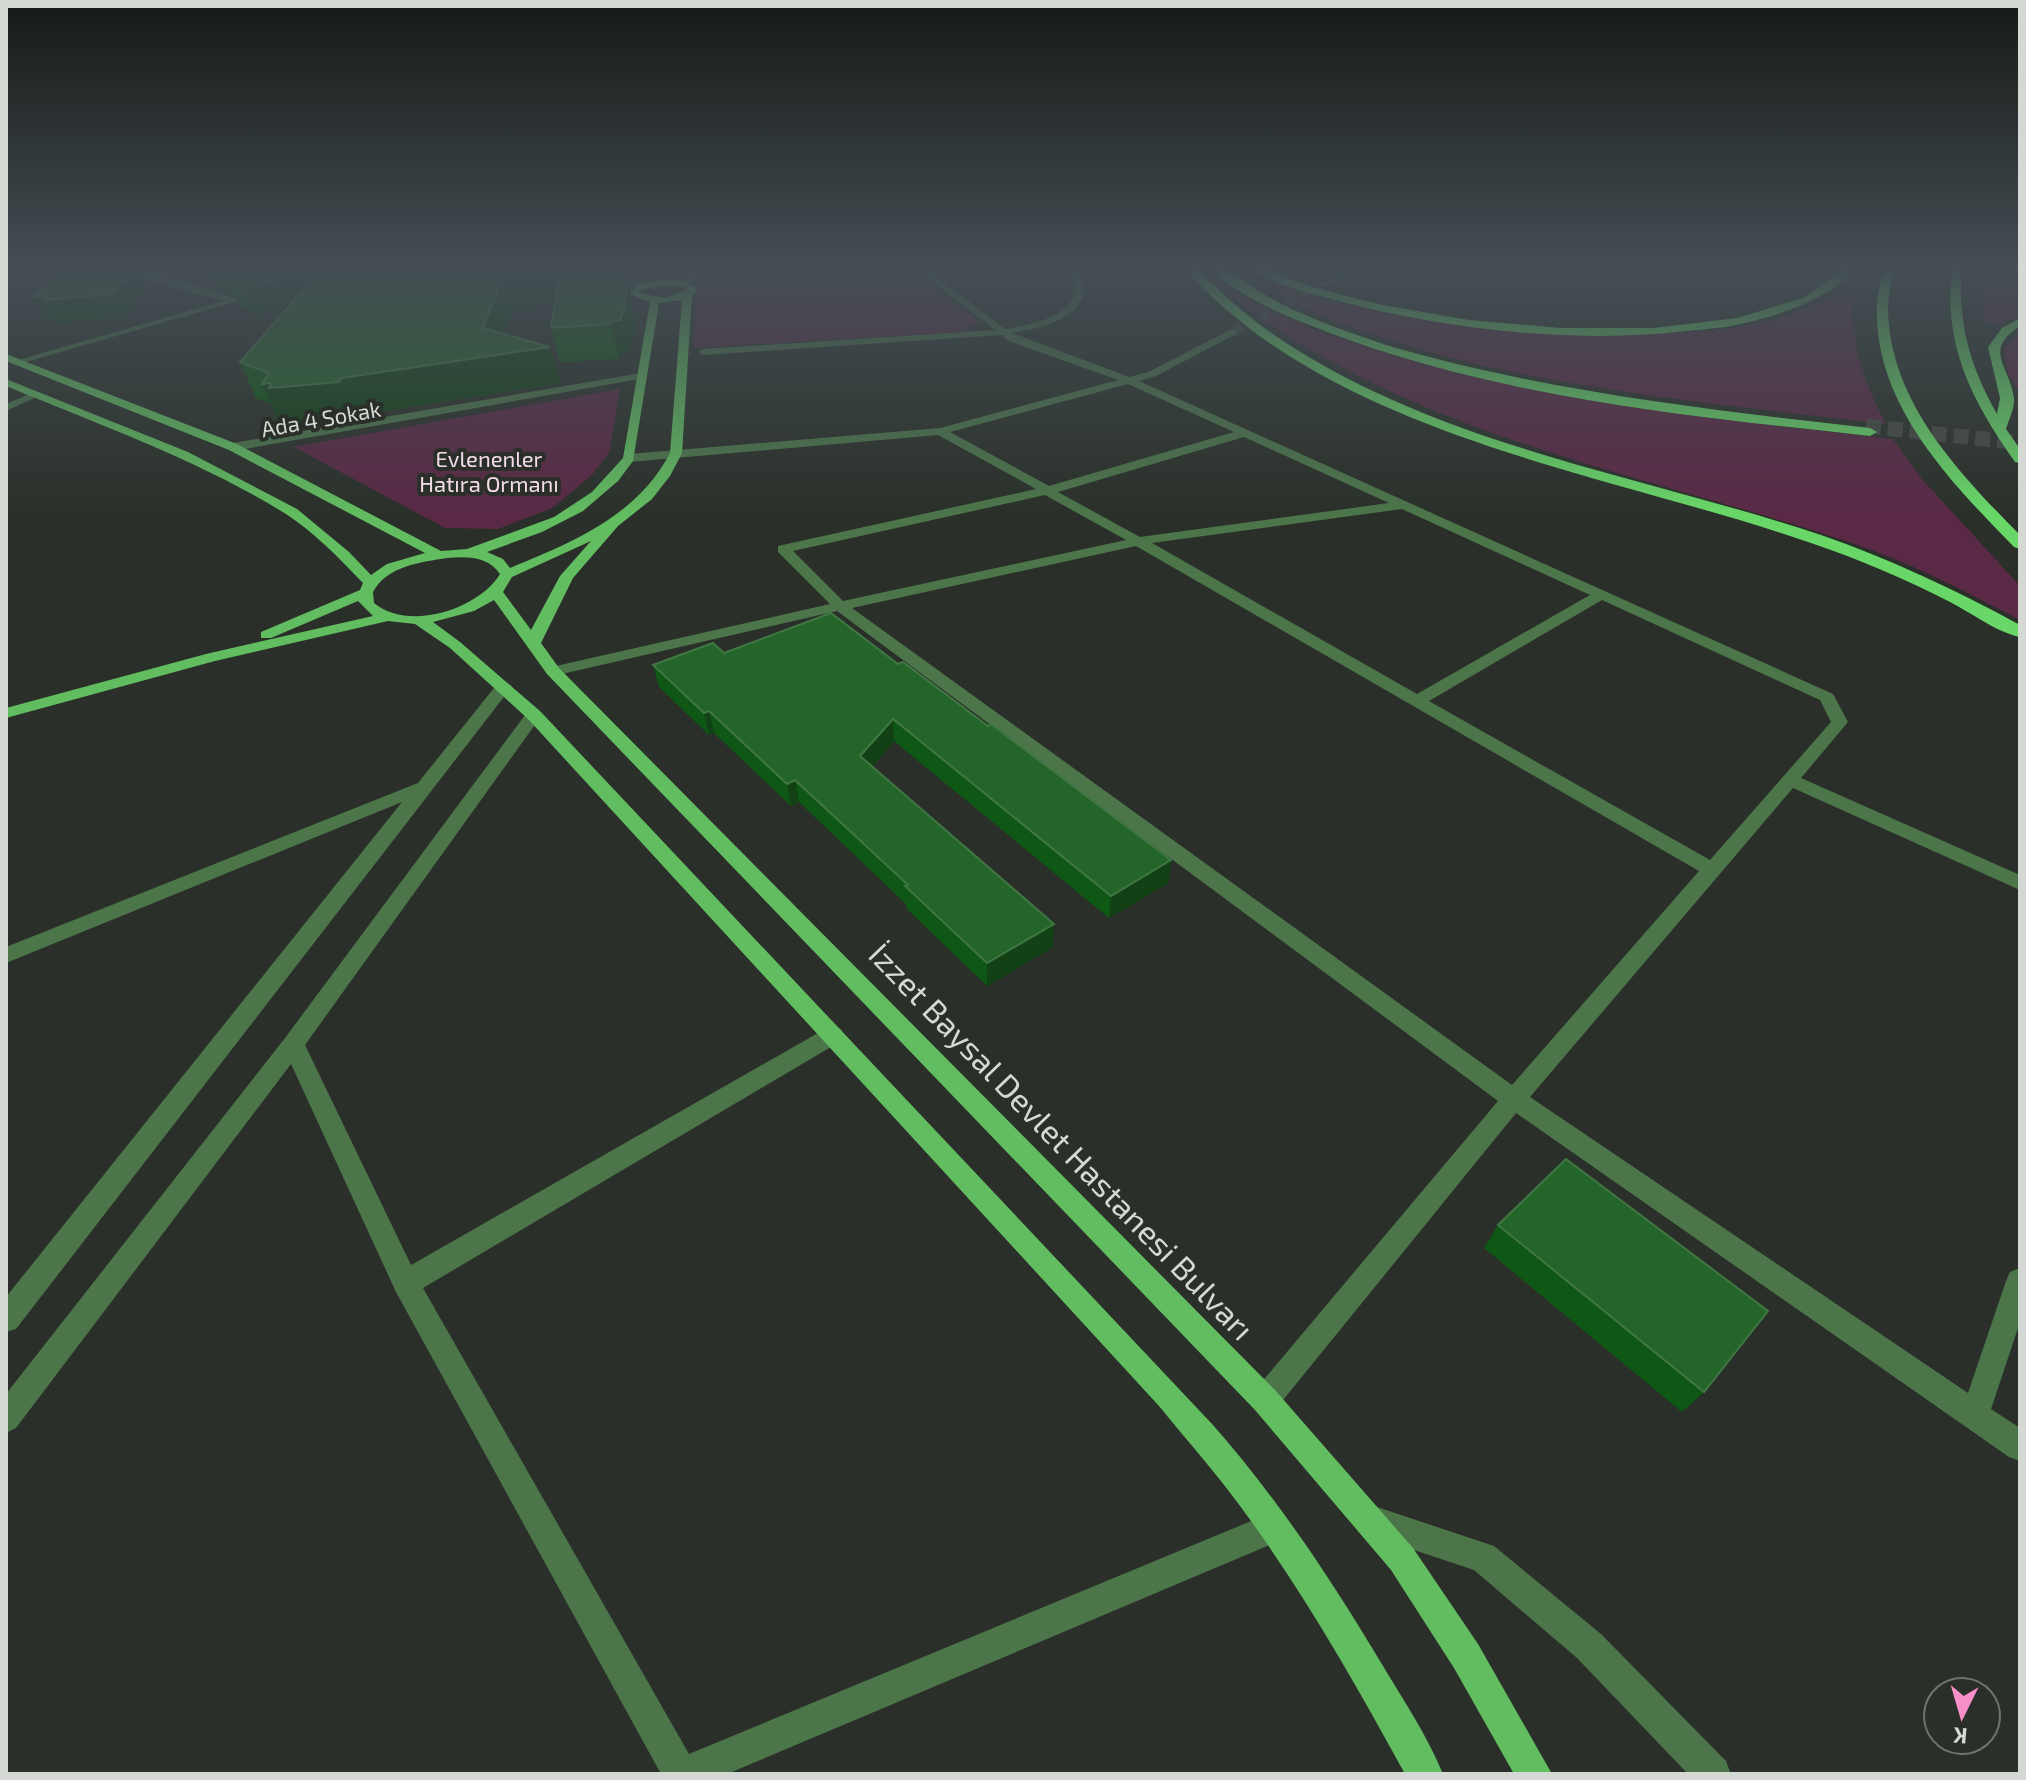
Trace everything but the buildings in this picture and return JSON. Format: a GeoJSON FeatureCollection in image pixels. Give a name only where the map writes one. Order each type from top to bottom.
{"type":"FeatureCollection","features":[{"type":"Feature","properties":{"kind":"highway"},"geometry":{"type":"LineString","coordinates":[[1291,350],[1418,414],[1597,476],[1816,539],[1918,579],[2020,632]]}},
{"type":"Feature","properties":{"kind":"highway"},"geometry":{"type":"LineString","coordinates":[[1394,350],[1474,373],[1651,406],[1868,429],[1642,399],[1494,372],[1414,350]]}},
{"type":"Feature","properties":{"kind":"highway"},"geometry":{"type":"LineString","coordinates":[[1889,350],[1903,397],[1923,433],[1954,473],[2020,544]]}},
{"type":"Feature","properties":{"kind":"highway"},"geometry":{"type":"LineString","coordinates":[[1960,350],[1999,429],[2020,459]]}},
{"type":"Feature","properties":{"kind":"highway"},"geometry":{"type":"LineString","coordinates":[[1993,350],[1993,363],[2008,401],[1999,429]]}},
{"type":"Feature","properties":{"kind":"main road"},"geometry":{"type":"LineString","coordinates":[[470,553],[563,520],[598,494],[629,458],[646,350]]}},
{"type":"Feature","properties":{"kind":"main road"},"geometry":{"type":"LineString","coordinates":[[6,713],[212,657],[388,617],[418,619],[459,612],[496,593],[507,574],[568,547],[619,517],[652,492],[670,468],[676,453],[683,350]]}},
{"type":"Feature","properties":{"kind":"main road"},"geometry":{"type":"LineString","coordinates":[[6,357],[239,450],[437,554]]}},
{"type":"Feature","properties":{"kind":"main road"},"geometry":{"type":"LineString","coordinates":[[6,382],[184,455],[292,512],[344,555],[368,588],[367,606],[388,617]]}},
{"type":"Feature","properties":{"kind":"main road"},"geometry":{"type":"LineString","coordinates":[[532,645],[551,602],[567,576],[595,549],[619,517]]}},
{"type":"Feature","properties":{"kind":"main road"},"geometry":{"type":"LineString","coordinates":[[212,657],[368,588],[396,566],[437,554],[470,553],[493,558],[503,565],[507,574]]}},
{"type":"Feature","properties":{"kind":"main road","name":"İzzet Baysal Devlet Hastanesi Bulvarı"},"geometry":{"type":"LineString","coordinates":[[496,593],[553,671],[1265,1400],[1402,1559],[1466,1656],[1534,1774]]}},
{"type":"Feature","properties":{"kind":"main road"},"geometry":{"type":"LineString","coordinates":[[418,619],[504,686],[534,715],[1169,1396],[1237,1475],[1273,1528],[1368,1671],[1425,1774]]}},
{"type":"Feature","properties":{"kind":"street"},"geometry":{"type":"LineString","coordinates":[[19,363],[64,350]]}},
{"type":"Feature","properties":{"kind":"street"},"geometry":{"type":"LineString","coordinates":[[703,352],[734,350]]}},
{"type":"Feature","properties":{"kind":"street"},"geometry":{"type":"LineString","coordinates":[[1044,350],[1131,381],[1247,432],[1827,697],[1840,722],[1514,1099],[1265,1400]]}},
{"type":"Feature","properties":{"kind":"street"},"geometry":{"type":"LineString","coordinates":[[629,458],[940,431],[1131,381],[1152,374],[1198,350]]}},
{"type":"Feature","properties":{"kind":"street","name":"Ada 4 Sokak"},"geometry":{"type":"LineString","coordinates":[[239,450],[641,379]]}},
{"type":"Feature","properties":{"kind":"street"},"geometry":{"type":"LineString","coordinates":[[6,408],[38,394]]}},
{"type":"Feature","properties":{"kind":"street"},"geometry":{"type":"LineString","coordinates":[[940,431],[1050,490],[1712,870]]}},
{"type":"Feature","properties":{"kind":"street"},"geometry":{"type":"LineString","coordinates":[[1247,432],[1050,490],[783,549],[840,606],[1514,1099],[2020,1446]]}},
{"type":"Feature","properties":{"kind":"street"},"geometry":{"type":"LineString","coordinates":[[553,671],[1138,541],[1403,505]]}},
{"type":"Feature","properties":{"kind":"street"},"geometry":{"type":"LineString","coordinates":[[1417,701],[1601,595]]}},
{"type":"Feature","properties":{"kind":"street"},"geometry":{"type":"LineString","coordinates":[[6,1319],[504,686]]}},
{"type":"Feature","properties":{"kind":"street"},"geometry":{"type":"LineString","coordinates":[[6,1418],[293,1044],[534,715]]}},
{"type":"Feature","properties":{"kind":"street"},"geometry":{"type":"LineString","coordinates":[[1790,780],[2020,883]]}},
{"type":"Feature","properties":{"kind":"street"},"geometry":{"type":"LineString","coordinates":[[6,955],[425,786]]}},
{"type":"Feature","properties":{"kind":"street"},"geometry":{"type":"LineString","coordinates":[[406,1283],[833,1035]]}},
{"type":"Feature","properties":{"kind":"street"},"geometry":{"type":"LineString","coordinates":[[293,1044],[406,1283],[683,1774],[1273,1528]]}},
{"type":"Feature","properties":{"kind":"street"},"geometry":{"type":"LineString","coordinates":[[1975,1414],[2020,1281]]}},
{"type":"Feature","properties":{"kind":"street"},"geometry":{"type":"LineString","coordinates":[[1367,1519],[1483,1557],[1589,1646],[1713,1774]]}},
{"type":"Feature","properties":{"kind":"green space"},"geometry":{"type":"Polygon","coordinates":[[[1314,350],[1376,350],[1456,372],[1580,398],[1767,425],[1893,439],[1921,478],[2020,586],[2020,620],[1871,550],[1508,438],[1425,407],[1345,369],[1314,350]]]}},
{"type":"Feature","properties":{"kind":"green space"},"geometry":{"type":"Polygon","coordinates":[[[1426,350],[1858,350],[1871,392],[1886,424],[1650,395],[1532,376],[1426,350]]]}},
{"type":"Feature","properties":{"kind":"green space"},"geometry":{"type":"Polygon","coordinates":[[[2004,350],[2020,350],[2020,394],[2008,373],[2004,350]]]}},
{"type":"Feature","properties":{"kind":"green space","name":"Evlenenler Hatıra Ormanı"},"geometry":{"type":"Polygon","coordinates":[[[620,389],[609,453],[591,476],[552,508],[498,529],[445,528],[294,447],[620,389]]]}},
{"type":"Feature","properties":{"kind":"tunnel"},"geometry":{"type":"LineString","coordinates":[[1866,426],[2020,443]]}}]}
